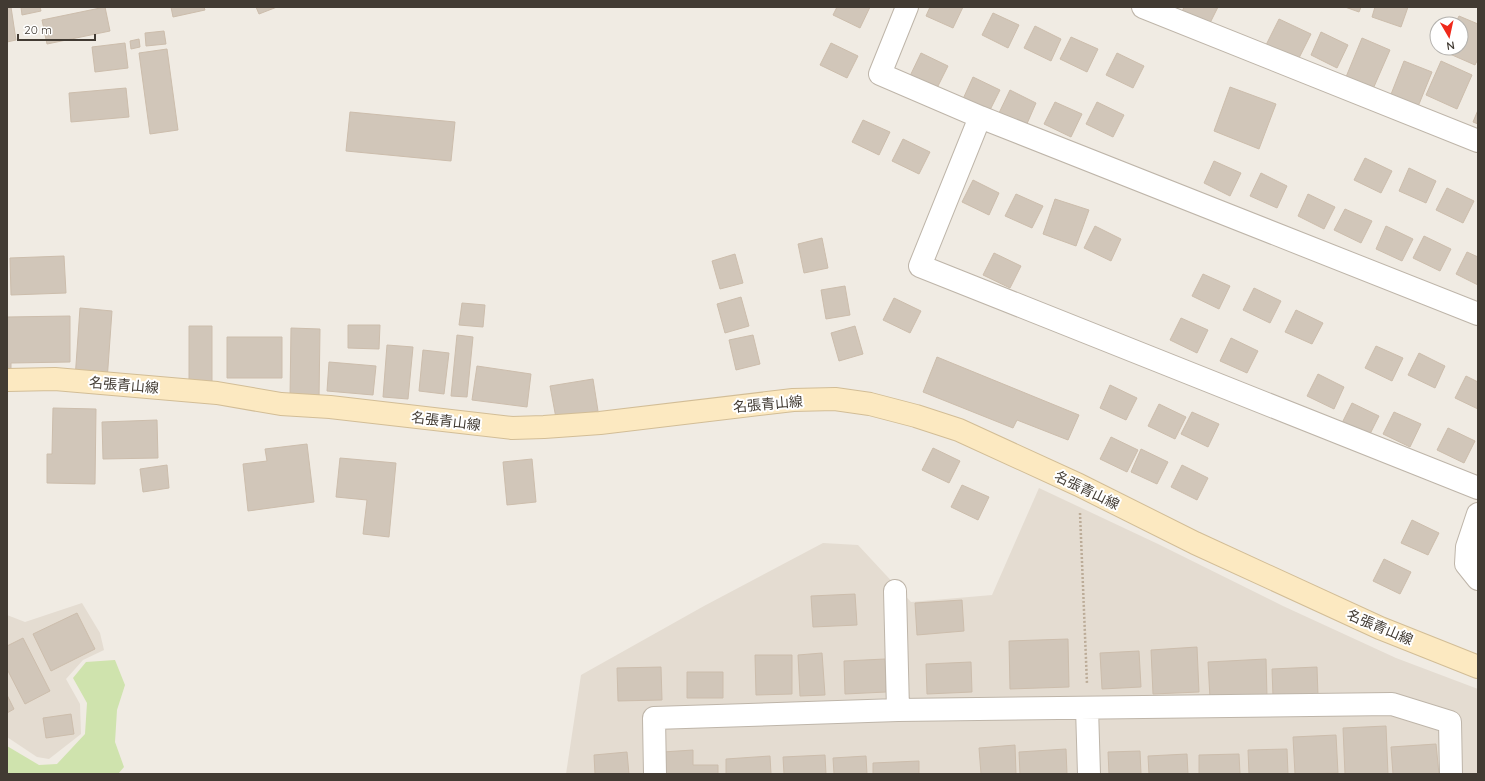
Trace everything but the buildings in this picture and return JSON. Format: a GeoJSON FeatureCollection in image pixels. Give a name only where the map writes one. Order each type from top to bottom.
{"type":"FeatureCollection","features":[{"type":"Feature","properties":{"kind":"main road","name":"名張青山線"},"geometry":{"type":"LineString","coordinates":[[7,380],[55,379],[217,393],[281,404],[330,407],[512,428],[600,423],[793,400],[835,399],[870,404],[916,416],[960,430],[1079,485],[1195,543],[1380,628],[1478,667]]}},
{"type":"Feature","properties":{"kind":"street"},"geometry":{"type":"LineString","coordinates":[[907,7],[880,74],[980,117],[1478,314]]}},
{"type":"Feature","properties":{"kind":"street"},"geometry":{"type":"LineString","coordinates":[[1143,7],[1478,142]]}},
{"type":"Feature","properties":{"kind":"street"},"geometry":{"type":"LineString","coordinates":[[980,117],[920,266],[1478,488]]}},
{"type":"Feature","properties":{"kind":"street"},"geometry":{"type":"LineString","coordinates":[[1478,514],[1466,547],[1466,564],[1478,579]]}},
{"type":"Feature","properties":{"kind":"street"},"geometry":{"type":"LineString","coordinates":[[895,591],[898,710]]}},
{"type":"Feature","properties":{"kind":"street"},"geometry":{"type":"LineString","coordinates":[[655,774],[654,718],[898,710],[1392,704],[1450,722],[1450,774]]}},
{"type":"Feature","properties":{"kind":"street"},"geometry":{"type":"LineString","coordinates":[[1088,708],[1089,774]]}},
{"type":"Feature","properties":{"kind":"path"},"geometry":{"type":"LineString","coordinates":[[1079,485],[1088,708]]}},
{"type":"Feature","properties":{"kind":"shaded area"},"geometry":{"type":"Polygon","coordinates":[[[1039,488],[1158,544],[1283,606],[1396,658],[1478,689],[1478,774],[566,774],[581,675],[704,606],[823,543],[858,545],[911,602],[992,595],[1039,488]]]}},
{"type":"Feature","properties":{"kind":"shaded area"},"geometry":{"type":"Polygon","coordinates":[[[82,603],[100,633],[104,650],[83,660],[66,679],[80,704],[81,734],[49,759],[37,757],[7,737],[7,615],[25,622],[82,603]]]}},
{"type":"Feature","properties":{"kind":"green space"},"geometry":{"type":"Polygon","coordinates":[[[115,660],[125,685],[117,710],[115,742],[124,767],[118,774],[7,774],[7,746],[39,765],[57,764],[85,734],[87,703],[73,678],[86,662],[115,660]]]}}]}
